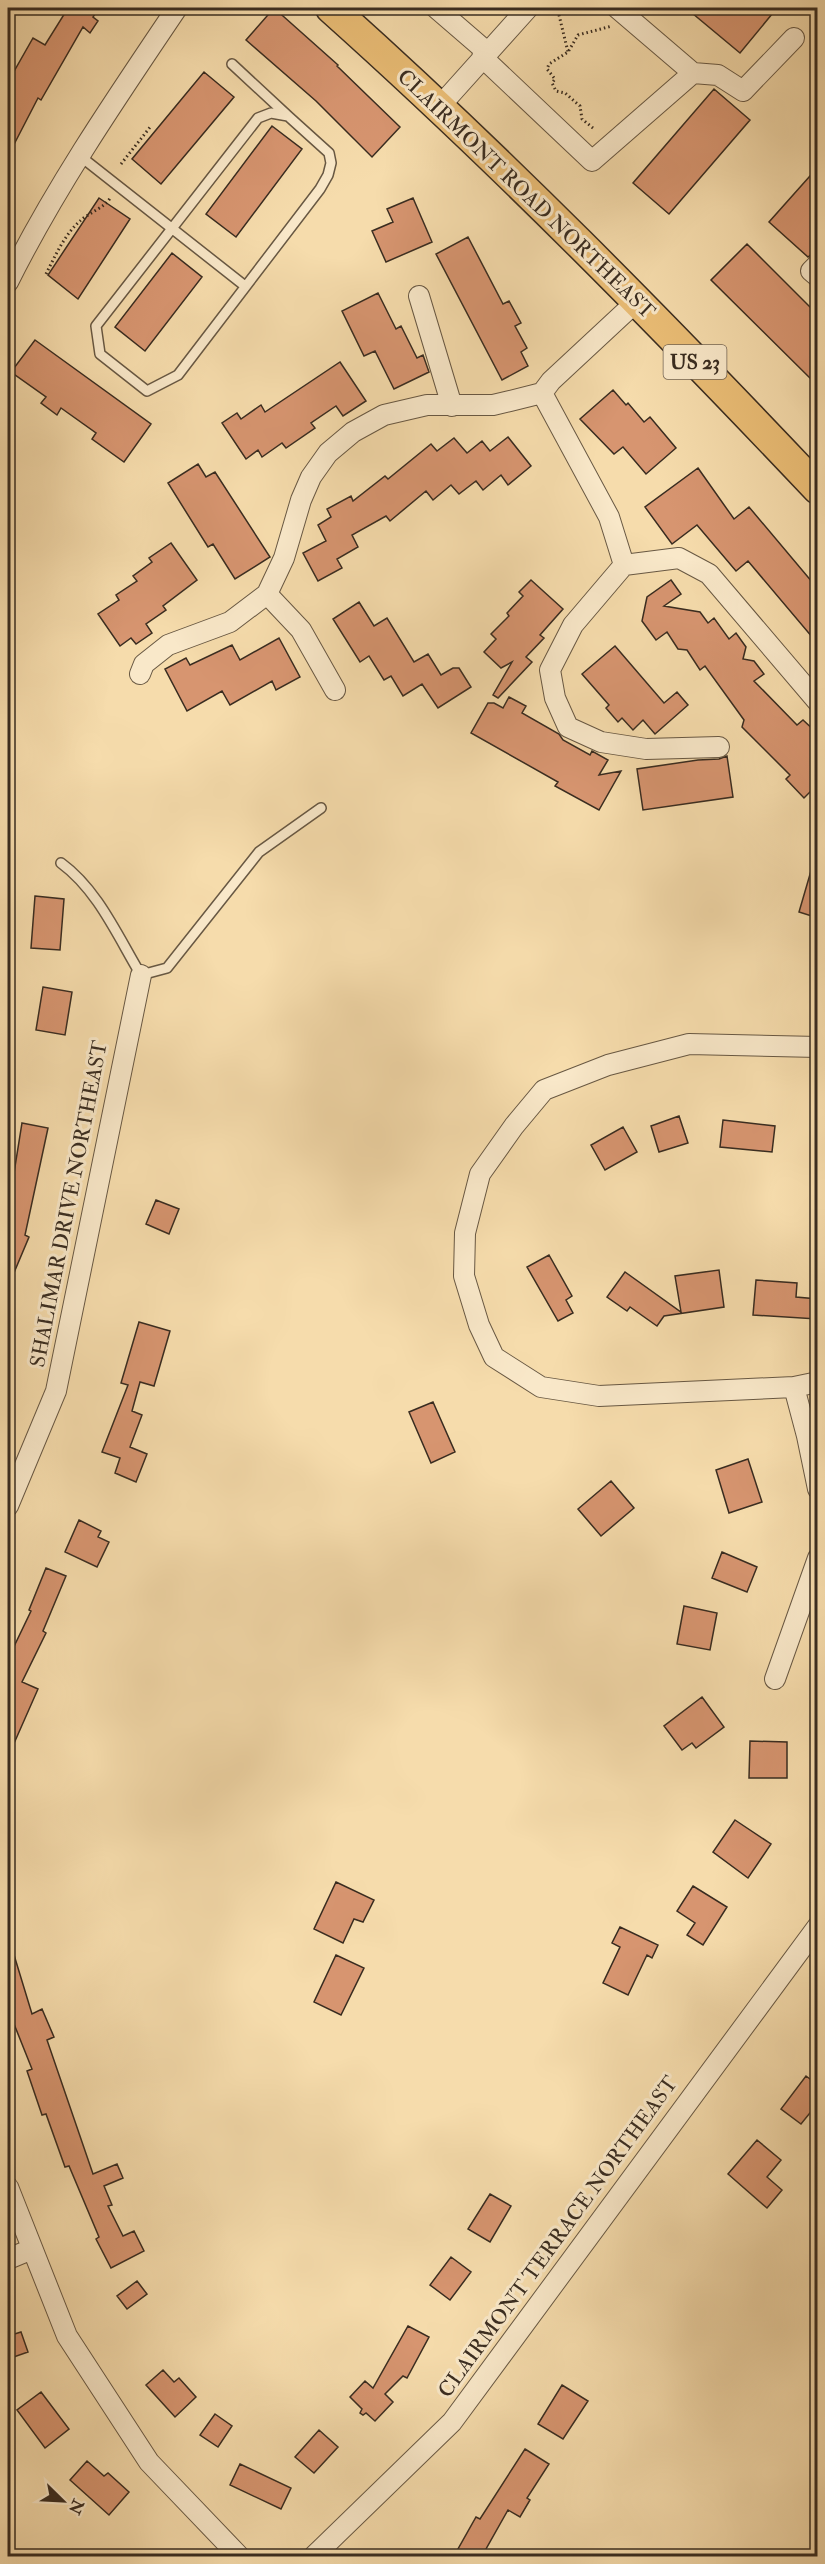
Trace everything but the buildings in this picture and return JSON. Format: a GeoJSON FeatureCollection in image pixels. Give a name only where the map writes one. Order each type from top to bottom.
{"type":"FeatureCollection","features":[{"type":"Feature","properties":{"kind":"main road","name":"CLAIRMONT ROAD NORTHEAST"},"geometry":{"type":"LineString","coordinates":[[330,8],[440,106],[637,301],[818,489]]}},
{"type":"Feature","properties":{"kind":"street"},"geometry":{"type":"LineString","coordinates":[[8,282],[30,237],[79,156],[177,8]]}},
{"type":"Feature","properties":{"kind":"street"},"geometry":{"type":"LineString","coordinates":[[436,8],[592,161],[693,73]]}},
{"type":"Feature","properties":{"kind":"street"},"geometry":{"type":"LineString","coordinates":[[440,106],[528,8]]}},
{"type":"Feature","properties":{"kind":"street"},"geometry":{"type":"LineString","coordinates":[[615,17],[693,73],[718,75],[743,91],[794,38]]}},
{"type":"Feature","properties":{"kind":"street"},"geometry":{"type":"LineString","coordinates":[[818,264],[811,271],[818,277]]}},
{"type":"Feature","properties":{"kind":"street"},"geometry":{"type":"LineString","coordinates":[[419,296],[452,406]]}},
{"type":"Feature","properties":{"kind":"street"},"geometry":{"type":"LineString","coordinates":[[140,674],[144,664],[168,645],[230,622],[267,594],[286,551],[305,489],[333,448],[353,432],[384,415],[427,405],[493,405],[542,393],[551,381],[637,301]]}},
{"type":"Feature","properties":{"kind":"street"},"geometry":{"type":"LineString","coordinates":[[542,393],[609,517],[624,565]]}},
{"type":"Feature","properties":{"kind":"street"},"geometry":{"type":"LineString","coordinates":[[719,747],[646,749],[601,741],[568,727],[555,698],[550,670],[573,625],[624,565],[679,558],[709,574],[818,702]]}},
{"type":"Feature","properties":{"kind":"street"},"geometry":{"type":"LineString","coordinates":[[267,594],[301,630],[335,690]]}},
{"type":"Feature","properties":{"kind":"street","name":"SHALIMAR DRIVE NORTHEAST"},"geometry":{"type":"LineString","coordinates":[[8,1506],[56,1391],[141,975]]}},
{"type":"Feature","properties":{"kind":"street"},"geometry":{"type":"LineString","coordinates":[[818,1047],[689,1044],[608,1065],[544,1090],[514,1126],[480,1174],[465,1233],[465,1276],[479,1325],[494,1356],[541,1387],[599,1396],[794,1387],[818,1382]]}},
{"type":"Feature","properties":{"kind":"street"},"geometry":{"type":"LineString","coordinates":[[794,1387],[818,1489]]}},
{"type":"Feature","properties":{"kind":"street"},"geometry":{"type":"LineString","coordinates":[[775,1679],[818,1558]]}},
{"type":"Feature","properties":{"kind":"street","name":"CLAIRMONT TERRACE NORTHEAST"},"geometry":{"type":"LineString","coordinates":[[315,2556],[452,2422],[818,1926]]}},
{"type":"Feature","properties":{"kind":"street"},"geometry":{"type":"LineString","coordinates":[[8,2187],[67,2336],[149,2462],[239,2556]]}},
{"type":"Feature","properties":{"kind":"street"},"geometry":{"type":"LineString","coordinates":[[8,2259],[32,2249]]}},
{"type":"Feature","properties":{"kind":"lane"},"geometry":{"type":"LineString","coordinates":[[232,64],[329,153],[332,163],[320,189],[178,375],[147,391],[100,354],[96,326],[258,118],[271,113],[288,116]]}},
{"type":"Feature","properties":{"kind":"lane"},"geometry":{"type":"LineString","coordinates":[[79,156],[245,286]]}},
{"type":"Feature","properties":{"kind":"lane"},"geometry":{"type":"LineString","coordinates":[[61,863],[78,875],[89,890],[141,975],[167,968],[259,852],[321,808]]}},
{"type":"Feature","properties":{"kind":"path"},"geometry":{"type":"LineString","coordinates":[[559,15],[568,52]]}},
{"type":"Feature","properties":{"kind":"path"},"geometry":{"type":"LineString","coordinates":[[593,128],[582,118],[580,106],[565,93],[556,91],[552,83],[555,79],[552,72],[547,69],[549,64],[568,52],[578,35],[615,17]]}},
{"type":"Feature","properties":{"kind":"path"},"geometry":{"type":"LineString","coordinates":[[121,164],[151,126]]}},
{"type":"Feature","properties":{"kind":"path"},"geometry":{"type":"LineString","coordinates":[[46,274],[73,228],[108,202],[110,198]]}}]}
